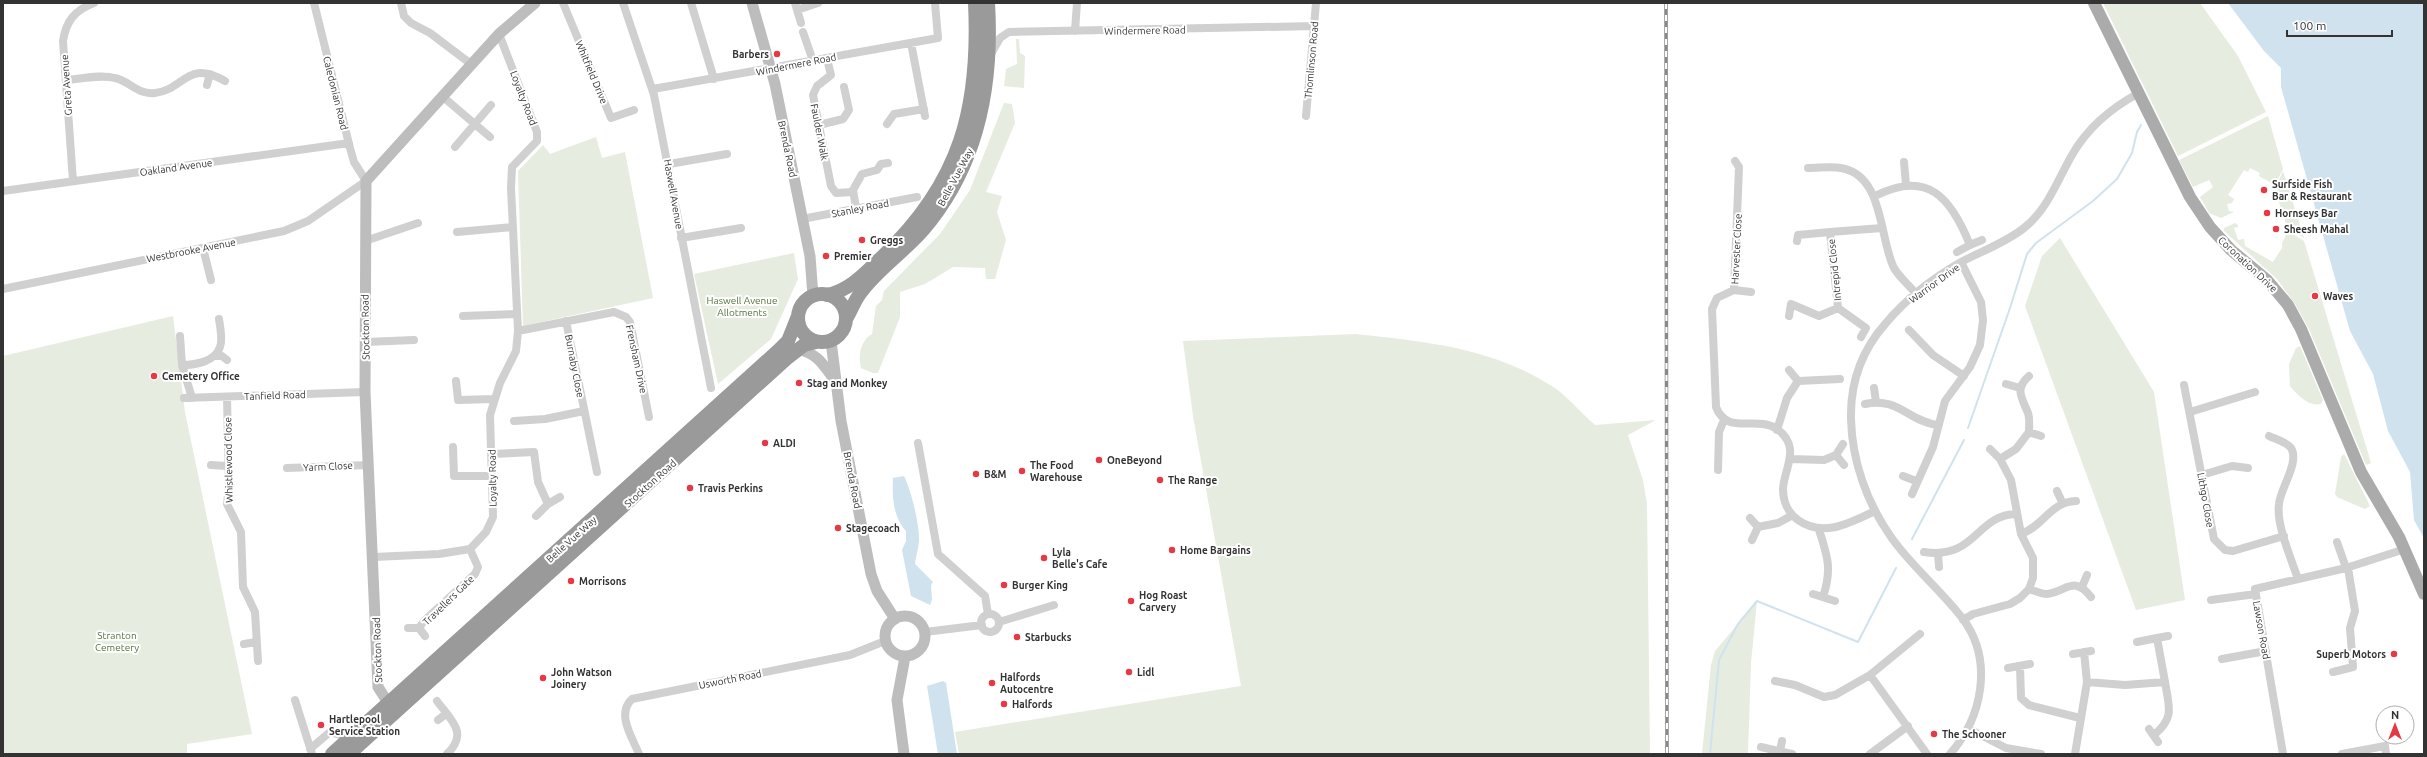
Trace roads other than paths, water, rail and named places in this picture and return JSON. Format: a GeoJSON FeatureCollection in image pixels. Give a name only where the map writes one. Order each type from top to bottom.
{"type":"FeatureCollection","features":[{"type":"Feature","properties":{"kind":"highway","name":"Belle Vue Way"},"geometry":{"type":"LineString","coordinates":[[827,295],[845,289],[897,242],[930,203],[942,182],[959,144],[972,100],[976,53],[975,3]]}},
{"type":"Feature","properties":{"kind":"highway","name":"Belle Vue Way"},"geometry":{"type":"LineString","coordinates":[[846,319],[859,294],[924,230],[953,185],[974,138],[984,102],[990,58],[988,3]]}},
{"type":"Feature","properties":{"kind":"highway"},"geometry":{"type":"LineString","coordinates":[[827,295],[841,303],[846,319],[842,332],[831,341],[816,342],[802,332],[798,316],[803,304],[813,296],[827,295]]}},
{"type":"Feature","properties":{"kind":"highway","name":"Belle Vue Way"},"geometry":{"type":"LineString","coordinates":[[332,754],[350,738],[394,706],[779,350],[788,341],[798,316]]}},
{"type":"Feature","properties":{"kind":"highway","name":"Stockton Road"},"geometry":{"type":"LineString","coordinates":[[349,754],[394,706],[798,349],[816,342]]}},
{"type":"Feature","properties":{"kind":"main road"},"geometry":{"type":"LineString","coordinates":[[366,181],[499,34],[535,3]]}},
{"type":"Feature","properties":{"kind":"main road","name":"Brenda Road"},"geometry":{"type":"LineString","coordinates":[[752,3],[772,69],[812,270],[813,296]]}},
{"type":"Feature","properties":{"kind":"main road","name":"Coronation Drive"},"geometry":{"type":"LineString","coordinates":[[2094,3],[2190,198],[2204,220],[2231,250],[2267,280],[2281,295],[2296,319],[2361,472],[2405,549],[2424,594]]}},
{"type":"Feature","properties":{"kind":"main road","name":"Stockton Road"},"geometry":{"type":"LineString","coordinates":[[366,181],[365,392],[374,557],[378,687],[394,706]]}},
{"type":"Feature","properties":{"kind":"main road","name":"Brenda Road"},"geometry":{"type":"LineString","coordinates":[[831,341],[841,421],[871,574],[877,591],[895,619]]}},
{"type":"Feature","properties":{"kind":"main road","name":"Brenda Road"},"geometry":{"type":"LineString","coordinates":[[798,349],[812,353],[818,358],[836,383]]}},
{"type":"Feature","properties":{"kind":"main road"},"geometry":{"type":"LineString","coordinates":[[907,616],[914,618],[923,626],[925,632],[922,648],[913,655],[905,657],[893,653],[885,641],[888,626],[895,619],[907,616]]}},
{"type":"Feature","properties":{"kind":"main road"},"geometry":{"type":"LineString","coordinates":[[904,754],[896,700],[905,657]]}},
{"type":"Feature","properties":{"kind":"street","name":"Greta Avenue"},"geometry":{"type":"LineString","coordinates":[[73,182],[63,41],[66,23],[80,9],[94,3]]}},
{"type":"Feature","properties":{"kind":"street","name":"Caledonian Road"},"geometry":{"type":"LineString","coordinates":[[314,3],[354,162],[366,181]]}},
{"type":"Feature","properties":{"kind":"street"},"geometry":{"type":"LineString","coordinates":[[401,3],[404,16],[411,23],[430,33],[471,64]]}},
{"type":"Feature","properties":{"kind":"street","name":"Whitfield Drive"},"geometry":{"type":"LineString","coordinates":[[563,3],[611,118],[634,110]]}},
{"type":"Feature","properties":{"kind":"street","name":"Haswell Avenue"},"geometry":{"type":"LineString","coordinates":[[623,3],[653,89],[669,164],[681,238],[711,388]]}},
{"type":"Feature","properties":{"kind":"street"},"geometry":{"type":"LineString","coordinates":[[691,3],[714,79]]}},
{"type":"Feature","properties":{"kind":"street"},"geometry":{"type":"LineString","coordinates":[[813,61],[796,6],[818,3]]}},
{"type":"Feature","properties":{"kind":"street","name":"Windermere Road"},"geometry":{"type":"LineString","coordinates":[[653,89],[772,69],[938,38],[935,3]]}},
{"type":"Feature","properties":{"kind":"street"},"geometry":{"type":"LineString","coordinates":[[1075,31],[1077,3]]}},
{"type":"Feature","properties":{"kind":"street","name":"Thomlinson Road"},"geometry":{"type":"LineString","coordinates":[[1306,116],[1316,3]]}},
{"type":"Feature","properties":{"kind":"street","name":"Windermere Road"},"geometry":{"type":"LineString","coordinates":[[990,58],[1000,38],[1009,32],[1315,26]]}},
{"type":"Feature","properties":{"kind":"street","name":"Loyalty Road"},"geometry":{"type":"LineString","coordinates":[[470,549],[486,532],[493,516],[490,415],[494,399],[516,351],[518,331],[512,227],[512,167],[536,141],[537,132],[499,34]]}},
{"type":"Feature","properties":{"kind":"street"},"geometry":{"type":"LineString","coordinates":[[887,124],[894,114],[924,112],[911,43]]}},
{"type":"Feature","properties":{"kind":"street","name":"Faulder Walk"},"geometry":{"type":"LineString","coordinates":[[827,58],[831,75],[817,86],[813,95],[832,190],[839,193],[853,191]]}},
{"type":"Feature","properties":{"kind":"street"},"geometry":{"type":"LineString","coordinates":[[66,80],[109,77],[124,81],[139,91],[153,93],[168,89],[192,74],[210,74],[225,81]]}},
{"type":"Feature","properties":{"kind":"street"},"geometry":{"type":"LineString","coordinates":[[206,85],[210,74]]}},
{"type":"Feature","properties":{"kind":"street"},"geometry":{"type":"LineString","coordinates":[[819,125],[842,119],[849,110],[844,87]]}},
{"type":"Feature","properties":{"kind":"street","name":"Warrior Drive"},"geometry":{"type":"LineString","coordinates":[[1950,754],[1969,729],[1980,694],[1981,672],[1978,651],[1964,620],[1902,552],[1875,511],[1863,482],[1855,454],[1850,406],[1854,382],[1859,366],[1871,343],[1885,324],[1916,294],[1961,262],[2000,243],[2025,227],[2043,208],[2055,190],[2071,156],[2092,127],[2110,111],[2139,94]]}},
{"type":"Feature","properties":{"kind":"street"},"geometry":{"type":"LineString","coordinates":[[442,96],[474,125],[490,137]]}},
{"type":"Feature","properties":{"kind":"street"},"geometry":{"type":"LineString","coordinates":[[455,147],[491,105]]}},
{"type":"Feature","properties":{"kind":"street","name":"Oakland Avenue"},"geometry":{"type":"LineString","coordinates":[[3,191],[349,143]]}},
{"type":"Feature","properties":{"kind":"street"},"geometry":{"type":"LineString","coordinates":[[669,164],[727,154]]}},
{"type":"Feature","properties":{"kind":"street","name":"Harvester Close"},"geometry":{"type":"LineString","coordinates":[[1724,420],[1716,407],[1712,309],[1717,298],[1734,290],[1739,167],[1735,161]]}},
{"type":"Feature","properties":{"kind":"street"},"geometry":{"type":"LineString","coordinates":[[1904,162],[1906,184]]}},
{"type":"Feature","properties":{"kind":"street"},"geometry":{"type":"LineString","coordinates":[[856,208],[853,191],[862,174],[876,170],[881,164],[888,163]]}},
{"type":"Feature","properties":{"kind":"street"},"geometry":{"type":"LineString","coordinates":[[1808,168],[1842,168],[1858,174],[1875,196],[1882,228],[1894,268],[1916,294]]}},
{"type":"Feature","properties":{"kind":"street","name":"Westbrooke Avenue"},"geometry":{"type":"LineString","coordinates":[[3,289],[203,248],[296,227],[366,181]]}},
{"type":"Feature","properties":{"kind":"street"},"geometry":{"type":"LineString","coordinates":[[1875,196],[1892,187],[1906,184],[1934,192],[1946,200],[1960,219],[1970,245]]}},
{"type":"Feature","properties":{"kind":"street","name":"Stanley Road"},"geometry":{"type":"LineString","coordinates":[[802,219],[917,196]]}},
{"type":"Feature","properties":{"kind":"street"},"geometry":{"type":"LineString","coordinates":[[365,241],[418,223]]}},
{"type":"Feature","properties":{"kind":"street"},"geometry":{"type":"LineString","coordinates":[[457,232],[512,227]]}},
{"type":"Feature","properties":{"kind":"street"},"geometry":{"type":"LineString","coordinates":[[681,238],[741,228]]}},
{"type":"Feature","properties":{"kind":"street","name":"Intrepid Close"},"geometry":{"type":"LineString","coordinates":[[1797,241],[1798,235],[1882,228]]}},
{"type":"Feature","properties":{"kind":"street","name":"Intrepid Close"},"geometry":{"type":"LineString","coordinates":[[1830,232],[1838,308],[1866,328],[1860,337]]}},
{"type":"Feature","properties":{"kind":"street"},"geometry":{"type":"LineString","coordinates":[[1957,252],[1982,240]]}},
{"type":"Feature","properties":{"kind":"street"},"geometry":{"type":"LineString","coordinates":[[203,248],[211,280]]}},
{"type":"Feature","properties":{"kind":"street"},"geometry":{"type":"LineString","coordinates":[[1912,494],[1916,481],[1933,447],[1937,425],[1945,401],[1964,376],[1976,356],[1982,332],[1983,320],[1981,302],[1961,262]]}},
{"type":"Feature","properties":{"kind":"street"},"geometry":{"type":"LineString","coordinates":[[1734,290],[1750,292]]}},
{"type":"Feature","properties":{"kind":"street","name":"Intrepid Close"},"geometry":{"type":"LineString","coordinates":[[1789,316],[1791,304],[1819,316],[1838,308]]}},
{"type":"Feature","properties":{"kind":"street","name":"Frensham Drive"},"geometry":{"type":"LineString","coordinates":[[518,331],[614,312],[626,317],[630,322],[649,416]]}},
{"type":"Feature","properties":{"kind":"street"},"geometry":{"type":"LineString","coordinates":[[463,316],[517,314]]}},
{"type":"Feature","properties":{"kind":"street"},"geometry":{"type":"LineString","coordinates":[[180,336],[182,365],[196,365],[214,356],[221,347],[219,319]]}},
{"type":"Feature","properties":{"kind":"street","name":"Burnaby Close"},"geometry":{"type":"LineString","coordinates":[[566,321],[597,472]]}},
{"type":"Feature","properties":{"kind":"street"},"geometry":{"type":"LineString","coordinates":[[1908,330],[1933,355],[1964,376]]}},
{"type":"Feature","properties":{"kind":"street"},"geometry":{"type":"LineString","coordinates":[[366,342],[414,340]]}},
{"type":"Feature","properties":{"kind":"street"},"geometry":{"type":"LineString","coordinates":[[214,356],[222,356],[227,360]]}},
{"type":"Feature","properties":{"kind":"street","name":"Tanfield Road"},"geometry":{"type":"LineString","coordinates":[[182,365],[188,398],[365,392]]}},
{"type":"Feature","properties":{"kind":"street"},"geometry":{"type":"LineString","coordinates":[[1789,370],[1798,381]]}},
{"type":"Feature","properties":{"kind":"street"},"geometry":{"type":"LineString","coordinates":[[2000,459],[2016,449],[2029,432],[2028,413],[2020,397],[2020,388],[2029,376]]}},
{"type":"Feature","properties":{"kind":"street"},"geometry":{"type":"LineString","coordinates":[[1798,381],[1840,379]]}},
{"type":"Feature","properties":{"kind":"street"},"geometry":{"type":"LineString","coordinates":[[456,381],[458,400],[494,399]]}},
{"type":"Feature","properties":{"kind":"street"},"geometry":{"type":"LineString","coordinates":[[1777,430],[1788,398],[1798,381]]}},
{"type":"Feature","properties":{"kind":"street"},"geometry":{"type":"LineString","coordinates":[[2006,384],[2020,388]]}},
{"type":"Feature","properties":{"kind":"street","name":"Lithgo Close"},"geometry":{"type":"LineString","coordinates":[[2184,385],[2212,532],[2219,546],[2225,550],[2233,551],[2284,536]]}},
{"type":"Feature","properties":{"kind":"street"},"geometry":{"type":"LineString","coordinates":[[1874,388],[1876,402]]}},
{"type":"Feature","properties":{"kind":"street"},"geometry":{"type":"LineString","coordinates":[[2190,412],[2255,392]]}},
{"type":"Feature","properties":{"kind":"street","name":"Whistlewood Close"},"geometry":{"type":"LineString","coordinates":[[227,397],[226,466],[229,481],[227,504],[241,532],[243,587],[255,612],[258,661]]}},
{"type":"Feature","properties":{"kind":"street"},"geometry":{"type":"LineString","coordinates":[[1864,404],[1876,402],[1900,407],[1920,421],[1937,425]]}},
{"type":"Feature","properties":{"kind":"street","name":"Burnaby Close"},"geometry":{"type":"LineString","coordinates":[[514,421],[529,416],[545,419],[584,410]]}},
{"type":"Feature","properties":{"kind":"street"},"geometry":{"type":"LineString","coordinates":[[1718,470],[1719,432],[1724,420],[1767,425],[1777,430],[1788,445],[1791,458],[1783,489],[1784,498],[1791,516],[1811,528],[1819,530],[1840,526],[1875,511]]}},
{"type":"Feature","properties":{"kind":"street"},"geometry":{"type":"LineString","coordinates":[[2029,432],[2042,436]]}},
{"type":"Feature","properties":{"kind":"street"},"geometry":{"type":"LineString","coordinates":[[2269,436],[2286,444],[2291,448],[2293,454],[2293,462],[2279,504],[2284,536],[2298,579]]}},
{"type":"Feature","properties":{"kind":"street"},"geometry":{"type":"LineString","coordinates":[[918,443],[938,554],[985,596],[988,614]]}},
{"type":"Feature","properties":{"kind":"street"},"geometry":{"type":"LineString","coordinates":[[1791,458],[1817,461],[1836,455],[1843,444]]}},
{"type":"Feature","properties":{"kind":"street"},"geometry":{"type":"LineString","coordinates":[[453,447],[454,476],[492,476]]}},
{"type":"Feature","properties":{"kind":"street"},"geometry":{"type":"LineString","coordinates":[[1964,620],[1981,610],[2010,604],[2030,589],[2034,564],[2021,534],[2016,514],[2011,480],[2000,459],[1990,449]]}},
{"type":"Feature","properties":{"kind":"street"},"geometry":{"type":"LineString","coordinates":[[492,454],[534,452],[538,482],[548,504]]}},
{"type":"Feature","properties":{"kind":"street"},"geometry":{"type":"LineString","coordinates":[[1836,455],[1844,465]]}},
{"type":"Feature","properties":{"kind":"street"},"geometry":{"type":"LineString","coordinates":[[211,465],[226,466]]}},
{"type":"Feature","properties":{"kind":"street","name":"Yarm Close"},"geometry":{"type":"LineString","coordinates":[[287,468],[369,465]]}},
{"type":"Feature","properties":{"kind":"street"},"geometry":{"type":"LineString","coordinates":[[2202,475],[2232,466],[2248,468]]}},
{"type":"Feature","properties":{"kind":"street"},"geometry":{"type":"LineString","coordinates":[[1903,476],[1916,481]]}},
{"type":"Feature","properties":{"kind":"street"},"geometry":{"type":"LineString","coordinates":[[2057,491],[2062,502]]}},
{"type":"Feature","properties":{"kind":"street"},"geometry":{"type":"LineString","coordinates":[[536,516],[548,504],[560,497]]}},
{"type":"Feature","properties":{"kind":"street"},"geometry":{"type":"LineString","coordinates":[[2021,534],[2034,528],[2062,502],[2076,501]]}},
{"type":"Feature","properties":{"kind":"street"},"geometry":{"type":"LineString","coordinates":[[1924,552],[1938,554],[1970,542],[1984,528],[1999,517],[2016,514]]}},
{"type":"Feature","properties":{"kind":"street"},"geometry":{"type":"LineString","coordinates":[[1758,527],[1783,521],[1791,516]]}},
{"type":"Feature","properties":{"kind":"street"},"geometry":{"type":"LineString","coordinates":[[1750,518],[1758,527]]}},
{"type":"Feature","properties":{"kind":"street"},"geometry":{"type":"LineString","coordinates":[[1752,540],[1758,527]]}},
{"type":"Feature","properties":{"kind":"street"},"geometry":{"type":"LineString","coordinates":[[1819,530],[1828,558],[1830,572],[1823,597]]}},
{"type":"Feature","properties":{"kind":"street"},"geometry":{"type":"LineString","coordinates":[[2333,672],[2353,667],[2350,628],[2355,611],[2347,568],[2337,542]]}},
{"type":"Feature","properties":{"kind":"street"},"geometry":{"type":"LineString","coordinates":[[374,557],[439,554],[470,549]]}},
{"type":"Feature","properties":{"kind":"street","name":"Travellers Gate"},"geometry":{"type":"LineString","coordinates":[[408,628],[418,628],[475,574],[478,567],[470,549]]}},
{"type":"Feature","properties":{"kind":"street","name":"Lawson Road"},"geometry":{"type":"LineString","coordinates":[[2283,754],[2255,589],[2347,568],[2405,549]]}},
{"type":"Feature","properties":{"kind":"street"},"geometry":{"type":"LineString","coordinates":[[1938,554],[1939,567]]}},
{"type":"Feature","properties":{"kind":"street"},"geometry":{"type":"LineString","coordinates":[[2082,587],[2087,575]]}},
{"type":"Feature","properties":{"kind":"street"},"geometry":{"type":"LineString","coordinates":[[2030,589],[2047,594],[2064,587],[2082,587],[2091,597]]}},
{"type":"Feature","properties":{"kind":"street"},"geometry":{"type":"LineString","coordinates":[[1813,594],[1835,601]]}},
{"type":"Feature","properties":{"kind":"street"},"geometry":{"type":"LineString","coordinates":[[2211,600],[2256,594]]}},
{"type":"Feature","properties":{"kind":"street"},"geometry":{"type":"LineString","coordinates":[[999,622],[1054,605]]}},
{"type":"Feature","properties":{"kind":"street"},"geometry":{"type":"LineString","coordinates":[[988,614],[994,615],[999,622]]}},
{"type":"Feature","properties":{"kind":"street"},"geometry":{"type":"LineString","coordinates":[[988,614],[983,619],[982,625],[986,631],[992,632],[998,627],[999,622]]}},
{"type":"Feature","properties":{"kind":"street"},"geometry":{"type":"LineString","coordinates":[[925,632],[982,625]]}},
{"type":"Feature","properties":{"kind":"street","name":"Travellers Gate"},"geometry":{"type":"LineString","coordinates":[[418,628],[425,636]]}},
{"type":"Feature","properties":{"kind":"street"},"geometry":{"type":"LineString","coordinates":[[1775,681],[1795,685],[1824,697],[1845,691],[1870,675],[1920,634]]}},
{"type":"Feature","properties":{"kind":"street"},"geometry":{"type":"LineString","coordinates":[[2138,642],[2168,636]]}},
{"type":"Feature","properties":{"kind":"street"},"geometry":{"type":"LineString","coordinates":[[2153,736],[2163,728],[2169,718],[2165,682],[2156,638]]}},
{"type":"Feature","properties":{"kind":"street","name":"Usworth Road"},"geometry":{"type":"LineString","coordinates":[[639,754],[624,717],[624,708],[632,699],[850,655],[885,641]]}},
{"type":"Feature","properties":{"kind":"street"},"geometry":{"type":"LineString","coordinates":[[244,644],[256,642]]}},
{"type":"Feature","properties":{"kind":"street"},"geometry":{"type":"LineString","coordinates":[[2073,654],[2087,651],[2088,682],[2080,718],[2075,754]]}},
{"type":"Feature","properties":{"kind":"street"},"geometry":{"type":"LineString","coordinates":[[2222,659],[2266,651]]}},
{"type":"Feature","properties":{"kind":"street"},"geometry":{"type":"LineString","coordinates":[[2008,668],[2030,664]]}},
{"type":"Feature","properties":{"kind":"street"},"geometry":{"type":"LineString","coordinates":[[2020,666],[2021,698],[2024,701],[2030,705],[2080,718]]}},
{"type":"Feature","properties":{"kind":"street"},"geometry":{"type":"LineString","coordinates":[[1870,675],[1927,754]]}},
{"type":"Feature","properties":{"kind":"street"},"geometry":{"type":"LineString","coordinates":[[2088,682],[2125,686],[2165,682]]}},
{"type":"Feature","properties":{"kind":"street"},"geometry":{"type":"LineString","coordinates":[[295,700],[311,752],[330,732],[350,738]]}},
{"type":"Feature","properties":{"kind":"street"},"geometry":{"type":"LineString","coordinates":[[437,701],[458,732],[456,745],[450,751],[460,754]]}},
{"type":"Feature","properties":{"kind":"street"},"geometry":{"type":"LineString","coordinates":[[438,720],[446,714]]}},
{"type":"Feature","properties":{"kind":"street"},"geometry":{"type":"LineString","coordinates":[[1870,754],[1908,726]]}},
{"type":"Feature","properties":{"kind":"street"},"geometry":{"type":"LineString","coordinates":[[1969,729],[2006,748],[2041,754]]}},
{"type":"Feature","properties":{"kind":"street"},"geometry":{"type":"LineString","coordinates":[[1780,751],[1782,741]]}},
{"type":"Feature","properties":{"kind":"street"},"geometry":{"type":"LineString","coordinates":[[2342,754],[2385,746],[2386,754]]}},
{"type":"Feature","properties":{"kind":"street"},"geometry":{"type":"LineString","coordinates":[[1761,747],[1792,754]]}},
{"type":"Feature","properties":{"kind":"street"},"geometry":{"type":"LineString","coordinates":[[2066,754],[2079,754]]}},
{"type":"Feature","properties":{"kind":"water"},"geometry":{"type":"Polygon","coordinates":[[[2228,3],[2424,3],[2424,538],[2414,520],[2410,472],[2388,431],[2373,374],[2350,331],[2281,87],[2281,68],[2264,51],[2228,3]]]}},
{"type":"Feature","properties":{"kind":"water"},"geometry":{"type":"Polygon","coordinates":[[[904,476],[912,498],[919,532],[919,542],[915,564],[933,582],[931,585],[932,600],[930,605],[911,596],[902,550],[906,541],[906,531],[896,513],[893,492],[893,478],[904,476]]]}},
{"type":"Feature","properties":{"kind":"water"},"geometry":{"type":"Polygon","coordinates":[[[943,681],[946,683],[957,754],[938,754],[927,686],[943,681]]]}},
{"type":"Feature","properties":{"kind":"waterway"},"geometry":{"type":"LineString","coordinates":[[1968,428],[2010,308],[2027,254],[2036,243],[2093,201],[2117,179],[2132,153],[2137,132],[2141,125]]}},
{"type":"Feature","properties":{"kind":"waterway"},"geometry":{"type":"LineString","coordinates":[[1912,539],[1964,440]]}},
{"type":"Feature","properties":{"kind":"waterway"},"geometry":{"type":"LineString","coordinates":[[1710,754],[1719,660],[1738,624],[1757,601],[1858,642],[1896,568]]}},
{"type":"Feature","properties":{"kind":"railway"},"geometry":{"type":"LineString","coordinates":[[1666,3],[1667,754]]}},
{"type":"Feature","properties":{"kind":"place","name":"Barbers"},"geometry":{"type":"Point","coordinates":[777,54]}},
{"type":"Feature","properties":{"kind":"place","name":"Surfside Fish Bar & Restaurant"},"geometry":{"type":"Point","coordinates":[2264,190]}},
{"type":"Feature","properties":{"kind":"place","name":"Hornseys Bar"},"geometry":{"type":"Point","coordinates":[2267,213]}},
{"type":"Feature","properties":{"kind":"place","name":"Sheesh Mahal"},"geometry":{"type":"Point","coordinates":[2276,229]}},
{"type":"Feature","properties":{"kind":"place","name":"Greggs"},"geometry":{"type":"Point","coordinates":[862,240]}},
{"type":"Feature","properties":{"kind":"place","name":"Premier"},"geometry":{"type":"Point","coordinates":[826,256]}},
{"type":"Feature","properties":{"kind":"place","name":"Waves"},"geometry":{"type":"Point","coordinates":[2315,296]}},
{"type":"Feature","properties":{"kind":"place","name":"Cemetery Office"},"geometry":{"type":"Point","coordinates":[154,376]}},
{"type":"Feature","properties":{"kind":"place","name":"Stag and Monkey"},"geometry":{"type":"Point","coordinates":[799,383]}},
{"type":"Feature","properties":{"kind":"place","name":"ALDI"},"geometry":{"type":"Point","coordinates":[765,443]}},
{"type":"Feature","properties":{"kind":"place","name":"OneBeyond"},"geometry":{"type":"Point","coordinates":[1099,460]}},
{"type":"Feature","properties":{"kind":"place","name":"The Food Warehouse"},"geometry":{"type":"Point","coordinates":[1022,471]}},
{"type":"Feature","properties":{"kind":"place","name":"B&M"},"geometry":{"type":"Point","coordinates":[976,474]}},
{"type":"Feature","properties":{"kind":"place","name":"The Range"},"geometry":{"type":"Point","coordinates":[1160,480]}},
{"type":"Feature","properties":{"kind":"place","name":"Travis Perkins"},"geometry":{"type":"Point","coordinates":[690,488]}},
{"type":"Feature","properties":{"kind":"place","name":"Stagecoach"},"geometry":{"type":"Point","coordinates":[838,528]}},
{"type":"Feature","properties":{"kind":"place","name":"Home Bargains"},"geometry":{"type":"Point","coordinates":[1172,550]}},
{"type":"Feature","properties":{"kind":"place","name":"Lyla Belle's Cafe"},"geometry":{"type":"Point","coordinates":[1044,558]}},
{"type":"Feature","properties":{"kind":"place","name":"Morrisons"},"geometry":{"type":"Point","coordinates":[571,581]}},
{"type":"Feature","properties":{"kind":"place","name":"Burger King"},"geometry":{"type":"Point","coordinates":[1004,585]}},
{"type":"Feature","properties":{"kind":"place","name":"Hog Roast Carvery"},"geometry":{"type":"Point","coordinates":[1131,601]}},
{"type":"Feature","properties":{"kind":"place","name":"Starbucks"},"geometry":{"type":"Point","coordinates":[1017,637]}},
{"type":"Feature","properties":{"kind":"place","name":"Superb Motors"},"geometry":{"type":"Point","coordinates":[2394,654]}},
{"type":"Feature","properties":{"kind":"place","name":"Lidl"},"geometry":{"type":"Point","coordinates":[1129,672]}},
{"type":"Feature","properties":{"kind":"place","name":"John Watson Joinery"},"geometry":{"type":"Point","coordinates":[543,678]}},
{"type":"Feature","properties":{"kind":"place","name":"Halfords Autocentre"},"geometry":{"type":"Point","coordinates":[992,683]}},
{"type":"Feature","properties":{"kind":"place","name":"Halfords"},"geometry":{"type":"Point","coordinates":[1004,704]}},
{"type":"Feature","properties":{"kind":"place","name":"Hartlepool Service Station"},"geometry":{"type":"Point","coordinates":[321,725]}},
{"type":"Feature","properties":{"kind":"place","name":"The Schooner"},"geometry":{"type":"Point","coordinates":[1934,734]}},
{"type":"Feature","properties":{"kind":"park label","name":"Haswell Avenue Allotments"},"geometry":{"type":"Point","coordinates":[742,306]}},
{"type":"Feature","properties":{"kind":"park label","name":"Stranton Cemetery"},"geometry":{"type":"Point","coordinates":[117,640]}}]}
